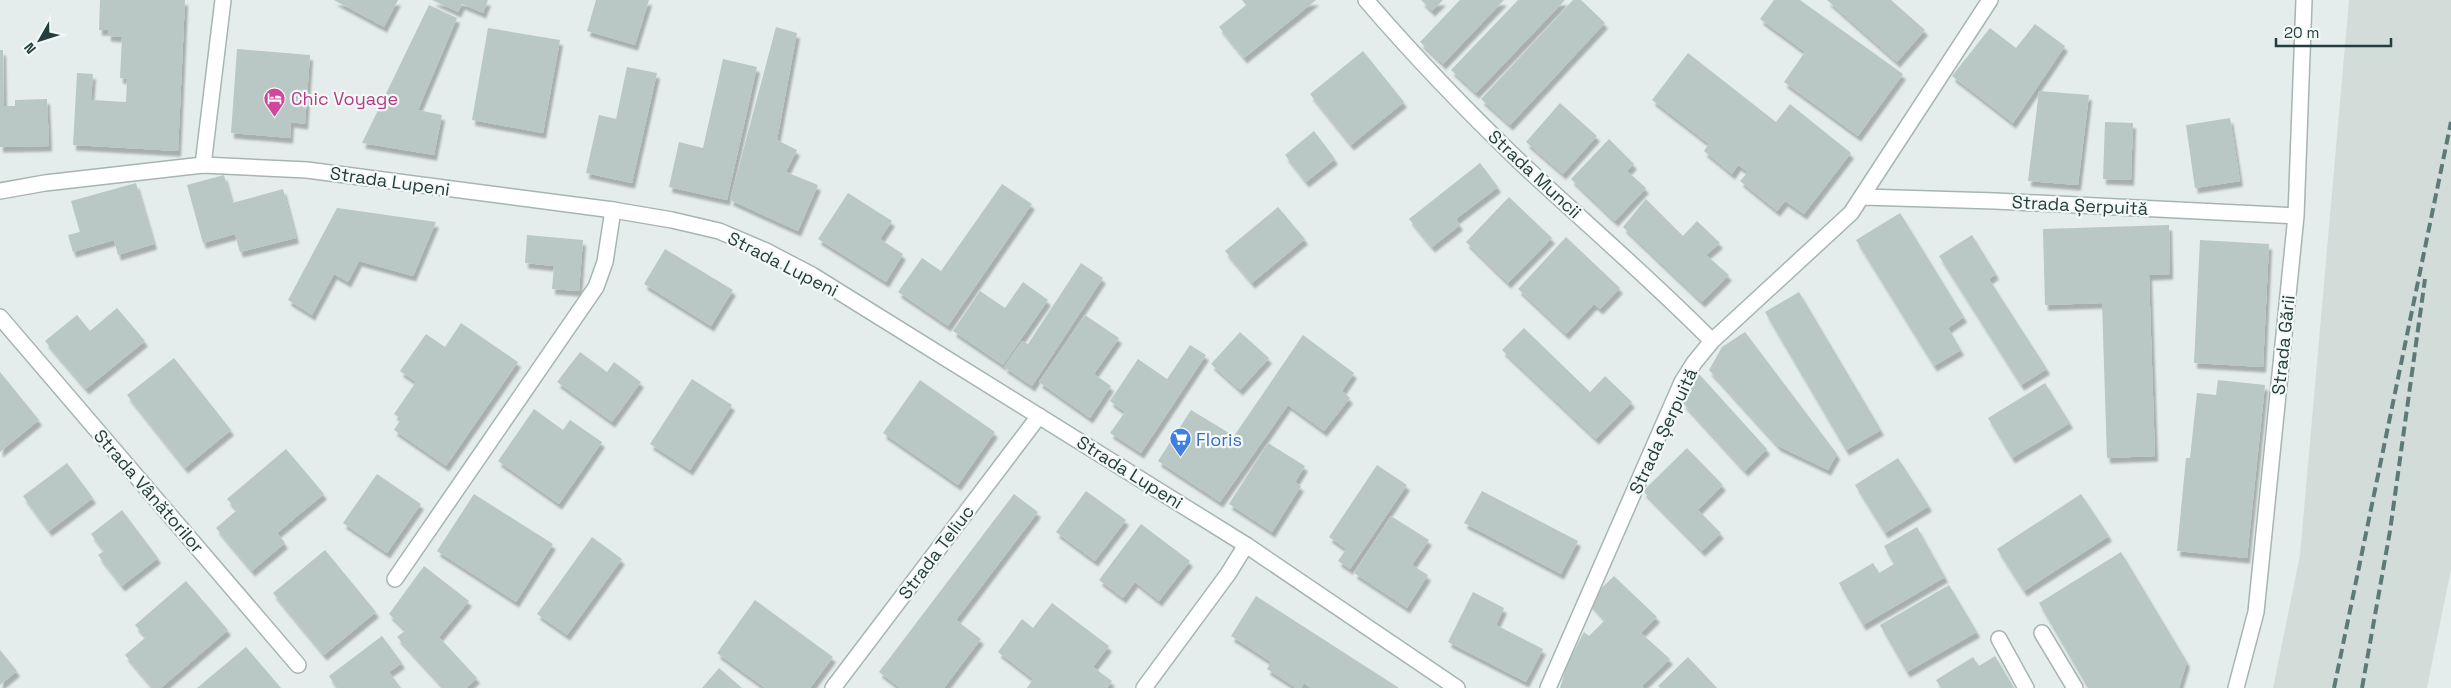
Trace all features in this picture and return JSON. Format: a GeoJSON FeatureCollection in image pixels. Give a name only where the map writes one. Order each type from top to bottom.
{"type":"FeatureCollection","features":[{"type":"Feature","properties":{"kind":"street"},"geometry":{"type":"LineString","coordinates":[[203,165],[223,0]]}},
{"type":"Feature","properties":{"kind":"street","name":"Strada Muncii"},"geometry":{"type":"LineString","coordinates":[[1366,0],[1423,67],[1520,162],[1680,309],[1712,341]]}},
{"type":"Feature","properties":{"kind":"street","name":"Strada Șerpuită"},"geometry":{"type":"LineString","coordinates":[[1548,688],[1682,382],[1694,363],[1712,341],[1852,213],[1990,0]]}},
{"type":"Feature","properties":{"kind":"street","name":"Strada Gării"},"geometry":{"type":"LineString","coordinates":[[2236,688],[2256,612],[2296,216],[2304,0]]}},
{"type":"Feature","properties":{"kind":"street","name":"Strada Lupeni"},"geometry":{"type":"LineString","coordinates":[[0,191],[45,183],[203,165],[307,170],[614,210],[672,220],[719,231],[766,251],[812,275],[1246,545],[1458,688]]}},
{"type":"Feature","properties":{"kind":"street","name":"Strada Șerpuită"},"geometry":{"type":"LineString","coordinates":[[1864,197],[1995,201],[2296,216]]}},
{"type":"Feature","properties":{"kind":"street"},"geometry":{"type":"LineString","coordinates":[[395,579],[596,287],[605,262],[614,210]]}},
{"type":"Feature","properties":{"kind":"street","name":"Strada Vânătorilor"},"geometry":{"type":"LineString","coordinates":[[0,317],[298,665]]}},
{"type":"Feature","properties":{"kind":"street","name":"Strada Teliuc"},"geometry":{"type":"LineString","coordinates":[[833,688],[1038,416]]}},
{"type":"Feature","properties":{"kind":"street"},"geometry":{"type":"LineString","coordinates":[[1144,688],[1228,574],[1246,545]]}},
{"type":"Feature","properties":{"kind":"street"},"geometry":{"type":"LineString","coordinates":[[2042,633],[2075,688]]}},
{"type":"Feature","properties":{"kind":"street"},"geometry":{"type":"LineString","coordinates":[[1999,638],[2026,688]]}},
{"type":"Feature","properties":{"kind":"shaded area"},"geometry":{"type":"Polygon","coordinates":[[[2349,0],[2451,0],[2451,569],[2427,688],[2273,688],[2300,555],[2349,0]]]}},
{"type":"Feature","properties":{"kind":"building"},"geometry":{"type":"Polygon","coordinates":[[[100,0],[185,0],[178,151],[73,145],[77,73],[93,74],[91,100],[126,102],[127,79],[120,78],[122,37],[108,36],[108,30],[99,30],[100,0]]]}},
{"type":"Feature","properties":{"kind":"building"},"geometry":{"type":"Polygon","coordinates":[[[334,0],[398,0],[384,27],[334,0]]]}},
{"type":"Feature","properties":{"kind":"building"},"geometry":{"type":"Polygon","coordinates":[[[432,0],[488,0],[483,13],[462,4],[458,12],[432,0]]]}},
{"type":"Feature","properties":{"kind":"building"},"geometry":{"type":"Polygon","coordinates":[[[596,0],[649,0],[635,45],[587,31],[596,0]]]}},
{"type":"Feature","properties":{"kind":"building"},"geometry":{"type":"Polygon","coordinates":[[[1242,0],[1316,0],[1244,58],[1219,27],[1246,5],[1242,0]]]}},
{"type":"Feature","properties":{"kind":"building"},"geometry":{"type":"Polygon","coordinates":[[[1421,0],[1443,0],[1432,11],[1421,0]]]}},
{"type":"Feature","properties":{"kind":"building"},"geometry":{"type":"Polygon","coordinates":[[[1460,0],[1504,0],[1443,64],[1420,42],[1460,0]]]}},
{"type":"Feature","properties":{"kind":"building"},"geometry":{"type":"Polygon","coordinates":[[[1518,0],[1565,0],[1476,93],[1451,70],[1518,0]]]}},
{"type":"Feature","properties":{"kind":"building"},"geometry":{"type":"Polygon","coordinates":[[[1573,0],[1581,0],[1605,23],[1510,125],[1481,99],[1573,0]]]}},
{"type":"Feature","properties":{"kind":"building"},"geometry":{"type":"Polygon","coordinates":[[[1774,0],[1800,0],[1903,74],[1858,136],[1784,82],[1805,52],[1760,19],[1774,0]]]}},
{"type":"Feature","properties":{"kind":"building"},"geometry":{"type":"Polygon","coordinates":[[[1827,0],[1891,0],[1925,30],[1897,62],[1827,0]]]}},
{"type":"Feature","properties":{"kind":"building"},"geometry":{"type":"Polygon","coordinates":[[[429,5],[457,18],[418,110],[442,115],[434,155],[362,143],[429,5]]]}},
{"type":"Feature","properties":{"kind":"building"},"geometry":{"type":"Polygon","coordinates":[[[2035,24],[2065,46],[2013,123],[1952,76],[1990,28],[2016,48],[2035,24]]]}},
{"type":"Feature","properties":{"kind":"building"},"geometry":{"type":"Polygon","coordinates":[[[776,27],[797,33],[777,140],[797,150],[786,172],[818,185],[798,231],[730,200],[776,27]]]}},
{"type":"Feature","properties":{"kind":"building"},"geometry":{"type":"Polygon","coordinates":[[[488,28],[560,40],[543,133],[472,120],[488,28]]]}},
{"type":"Feature","properties":{"kind":"building"},"geometry":{"type":"Polygon","coordinates":[[[237,49],[310,55],[305,124],[291,122],[290,138],[231,133],[237,49]]]}},
{"type":"Feature","properties":{"kind":"building"},"geometry":{"type":"Polygon","coordinates":[[[0,50],[3,50],[4,106],[15,106],[15,100],[47,99],[49,146],[0,147],[0,50]]]}},
{"type":"Feature","properties":{"kind":"building"},"geometry":{"type":"Polygon","coordinates":[[[1363,51],[1404,102],[1351,145],[1310,94],[1363,51]]]}},
{"type":"Feature","properties":{"kind":"building"},"geometry":{"type":"Polygon","coordinates":[[[1688,53],[1776,122],[1790,104],[1851,153],[1804,214],[1785,201],[1777,211],[1740,181],[1748,172],[1738,165],[1732,174],[1704,151],[1709,144],[1652,100],[1688,53]]]}},
{"type":"Feature","properties":{"kind":"building"},"geometry":{"type":"Polygon","coordinates":[[[723,59],[757,67],[727,200],[669,187],[679,142],[703,148],[723,59]]]}},
{"type":"Feature","properties":{"kind":"building"},"geometry":{"type":"Polygon","coordinates":[[[627,67],[657,73],[632,183],[586,173],[599,115],[616,119],[627,67]]]}},
{"type":"Feature","properties":{"kind":"building"},"geometry":{"type":"Polygon","coordinates":[[[2039,91],[2089,95],[2078,185],[2028,181],[2039,91]]]}},
{"type":"Feature","properties":{"kind":"building"},"geometry":{"type":"Polygon","coordinates":[[[1560,103],[1597,136],[1563,174],[1526,142],[1560,103]]]}},
{"type":"Feature","properties":{"kind":"building"},"geometry":{"type":"Polygon","coordinates":[[[2230,118],[2240,181],[2195,188],[2186,125],[2230,118]]]}},
{"type":"Feature","properties":{"kind":"building"},"geometry":{"type":"Polygon","coordinates":[[[2105,122],[2133,123],[2131,180],[2103,179],[2105,122]]]}},
{"type":"Feature","properties":{"kind":"building"},"geometry":{"type":"Polygon","coordinates":[[[1314,131],[1335,159],[1306,182],[1285,155],[1314,131]]]}},
{"type":"Feature","properties":{"kind":"building"},"geometry":{"type":"Polygon","coordinates":[[[1609,139],[1634,164],[1627,171],[1646,188],[1615,221],[1571,179],[1609,139]]]}},
{"type":"Feature","properties":{"kind":"building"},"geometry":{"type":"Polygon","coordinates":[[[1480,163],[1498,187],[1456,219],[1460,225],[1432,247],[1409,219],[1480,163]]]}},
{"type":"Feature","properties":{"kind":"building"},"geometry":{"type":"Polygon","coordinates":[[[224,175],[232,203],[283,189],[296,238],[240,252],[235,234],[203,243],[187,185],[224,175]]]}},
{"type":"Feature","properties":{"kind":"building"},"geometry":{"type":"Polygon","coordinates":[[[136,183],[154,244],[118,255],[114,240],[73,252],[68,235],[80,232],[71,201],[136,183]]]}},
{"type":"Feature","properties":{"kind":"building"},"geometry":{"type":"Polygon","coordinates":[[[1002,184],[1032,204],[948,326],[898,292],[922,258],[941,271],[1002,184]]]}},
{"type":"Feature","properties":{"kind":"building"},"geometry":{"type":"Polygon","coordinates":[[[848,193],[892,221],[880,239],[903,254],[886,282],[818,239],[848,193]]]}},
{"type":"Feature","properties":{"kind":"building"},"geometry":{"type":"Polygon","coordinates":[[[1509,197],[1552,238],[1508,283],[1466,242],[1509,197]]]}},
{"type":"Feature","properties":{"kind":"building"},"geometry":{"type":"Polygon","coordinates":[[[1646,199],[1683,236],[1697,221],[1720,243],[1706,255],[1729,275],[1702,302],[1623,227],[1646,199]]]}},
{"type":"Feature","properties":{"kind":"building"},"geometry":{"type":"Polygon","coordinates":[[[1278,207],[1305,239],[1252,283],[1225,251],[1278,207]]]}},
{"type":"Feature","properties":{"kind":"building"},"geometry":{"type":"Polygon","coordinates":[[[337,208],[436,222],[413,276],[359,261],[348,282],[334,274],[312,315],[288,300],[337,208]]]}},
{"type":"Feature","properties":{"kind":"building"},"geometry":{"type":"Polygon","coordinates":[[[1900,213],[1964,317],[1948,328],[1961,350],[1934,366],[1856,240],[1900,213]]]}},
{"type":"Feature","properties":{"kind":"building"},"geometry":{"type":"Polygon","coordinates":[[[2169,225],[2170,274],[2149,275],[2155,456],[2107,458],[2102,303],[2045,305],[2043,229],[2169,225]]]}},
{"type":"Feature","properties":{"kind":"building"},"geometry":{"type":"Polygon","coordinates":[[[527,235],[583,240],[579,291],[552,289],[554,266],[525,263],[527,235]]]}},
{"type":"Feature","properties":{"kind":"building"},"geometry":{"type":"Polygon","coordinates":[[[1972,235],[1996,274],[1989,279],[2047,369],[2021,385],[1939,256],[1972,235]]]}},
{"type":"Feature","properties":{"kind":"building"},"geometry":{"type":"Polygon","coordinates":[[[1566,237],[1620,288],[1600,309],[1594,304],[1566,334],[1518,289],[1566,237]]]}},
{"type":"Feature","properties":{"kind":"building"},"geometry":{"type":"Polygon","coordinates":[[[2200,240],[2269,244],[2263,367],[2194,363],[2200,240]]]}},
{"type":"Feature","properties":{"kind":"building"},"geometry":{"type":"Polygon","coordinates":[[[665,249],[733,290],[711,326],[644,284],[665,249]]]}},
{"type":"Feature","properties":{"kind":"building"},"geometry":{"type":"Polygon","coordinates":[[[1081,263],[1103,278],[1032,386],[1004,367],[1022,341],[1028,344],[1081,263]]]}},
{"type":"Feature","properties":{"kind":"building"},"geometry":{"type":"Polygon","coordinates":[[[1023,282],[1048,300],[1003,365],[953,331],[980,291],[1005,308],[1023,282]]]}},
{"type":"Feature","properties":{"kind":"building"},"geometry":{"type":"Polygon","coordinates":[[[1799,292],[1881,430],[1846,450],[1765,312],[1799,292]]]}},
{"type":"Feature","properties":{"kind":"building"},"geometry":{"type":"Polygon","coordinates":[[[117,308],[145,341],[86,389],[45,341],[77,315],[90,331],[117,308]]]}},
{"type":"Feature","properties":{"kind":"building"},"geometry":{"type":"Polygon","coordinates":[[[1085,315],[1119,338],[1094,374],[1111,386],[1090,418],[1039,382],[1085,315]]]}},
{"type":"Feature","properties":{"kind":"building"},"geometry":{"type":"Polygon","coordinates":[[[461,323],[518,362],[446,466],[394,430],[401,419],[394,414],[416,382],[400,371],[426,334],[445,347],[461,323]]]}},
{"type":"Feature","properties":{"kind":"building"},"geometry":{"type":"Polygon","coordinates":[[[1524,328],[1590,392],[1605,376],[1632,402],[1596,439],[1502,350],[1524,328]]]}},
{"type":"Feature","properties":{"kind":"building"},"geometry":{"type":"Polygon","coordinates":[[[1240,332],[1269,358],[1240,390],[1211,364],[1240,332]]]}},
{"type":"Feature","properties":{"kind":"building"},"geometry":{"type":"Polygon","coordinates":[[[1745,332],[1837,454],[1828,470],[1778,446],[1709,370],[1722,347],[1745,332]]]}},
{"type":"Feature","properties":{"kind":"building"},"geometry":{"type":"Polygon","coordinates":[[[1303,335],[1354,373],[1342,391],[1350,398],[1324,431],[1288,405],[1220,502],[1158,461],[1191,410],[1234,436],[1303,335]]]}},
{"type":"Feature","properties":{"kind":"building"},"geometry":{"type":"Polygon","coordinates":[[[1190,345],[1206,355],[1141,453],[1110,433],[1125,412],[1110,401],[1138,359],[1167,379],[1190,345]]]}},
{"type":"Feature","properties":{"kind":"building"},"geometry":{"type":"Polygon","coordinates":[[[580,352],[607,372],[614,362],[641,382],[612,422],[557,382],[580,352]]]}},
{"type":"Feature","properties":{"kind":"building"},"geometry":{"type":"Polygon","coordinates":[[[174,358],[231,430],[185,468],[127,395],[174,358]]]}},
{"type":"Feature","properties":{"kind":"building"},"geometry":{"type":"Polygon","coordinates":[[[0,372],[39,420],[0,452],[0,372]]]}},
{"type":"Feature","properties":{"kind":"building"},"geometry":{"type":"Polygon","coordinates":[[[1699,374],[1767,449],[1745,471],[1683,403],[1699,374]]]}},
{"type":"Feature","properties":{"kind":"building"},"geometry":{"type":"Polygon","coordinates":[[[692,379],[732,405],[690,470],[650,444],[692,379]]]}},
{"type":"Feature","properties":{"kind":"building"},"geometry":{"type":"Polygon","coordinates":[[[920,380],[995,432],[958,485],[883,433],[920,380]]]}},
{"type":"Feature","properties":{"kind":"building"},"geometry":{"type":"Polygon","coordinates":[[[2218,380],[2265,385],[2247,558],[2177,551],[2186,458],[2190,458],[2197,393],[2216,395],[2218,380]]]}},
{"type":"Feature","properties":{"kind":"building"},"geometry":{"type":"Polygon","coordinates":[[[2045,383],[2070,423],[2012,458],[1988,418],[2045,383]]]}},
{"type":"Feature","properties":{"kind":"building"},"geometry":{"type":"Polygon","coordinates":[[[534,409],[563,430],[570,420],[602,442],[559,504],[498,461],[534,409]]]}},
{"type":"Feature","properties":{"kind":"building"},"geometry":{"type":"Polygon","coordinates":[[[1268,443],[1305,466],[1295,482],[1301,486],[1272,532],[1229,504],[1268,443]]]}},
{"type":"Feature","properties":{"kind":"building"},"geometry":{"type":"Polygon","coordinates":[[[1687,448],[1723,485],[1698,510],[1721,533],[1702,551],[1643,491],[1687,448]]]}},
{"type":"Feature","properties":{"kind":"building"},"geometry":{"type":"Polygon","coordinates":[[[286,449],[324,494],[277,533],[285,543],[252,571],[216,528],[237,510],[227,499],[286,449]]]}},
{"type":"Feature","properties":{"kind":"building"},"geometry":{"type":"Polygon","coordinates":[[[1898,458],[1929,506],[1885,533],[1855,485],[1898,458]]]}},
{"type":"Feature","properties":{"kind":"building"},"geometry":{"type":"Polygon","coordinates":[[[67,463],[93,498],[49,531],[23,496],[67,463]]]}},
{"type":"Feature","properties":{"kind":"building"},"geometry":{"type":"Polygon","coordinates":[[[1377,465],[1407,485],[1350,569],[1338,561],[1346,549],[1329,537],[1377,465]]]}},
{"type":"Feature","properties":{"kind":"building"},"geometry":{"type":"Polygon","coordinates":[[[377,474],[421,504],[387,553],[343,523],[377,474]]]}},
{"type":"Feature","properties":{"kind":"building"},"geometry":{"type":"Polygon","coordinates":[[[1086,491],[1126,520],[1095,561],[1056,532],[1086,491]]]}},
{"type":"Feature","properties":{"kind":"building"},"geometry":{"type":"Polygon","coordinates":[[[1482,491],[1578,541],[1561,574],[1464,523],[1482,491]]]}},
{"type":"Feature","properties":{"kind":"building"},"geometry":{"type":"Polygon","coordinates":[[[474,494],[553,544],[516,602],[437,551],[474,494]]]}},
{"type":"Feature","properties":{"kind":"building"},"geometry":{"type":"Polygon","coordinates":[[[1014,494],[1038,512],[956,620],[981,639],[944,688],[900,688],[879,672],[1014,494]]]}},
{"type":"Feature","properties":{"kind":"building"},"geometry":{"type":"Polygon","coordinates":[[[2081,494],[2109,536],[2024,591],[1997,549],[2081,494]]]}},
{"type":"Feature","properties":{"kind":"building"},"geometry":{"type":"Polygon","coordinates":[[[122,510],[158,558],[122,586],[98,555],[104,551],[91,534],[122,510]]]}},
{"type":"Feature","properties":{"kind":"building"},"geometry":{"type":"Polygon","coordinates":[[[1391,516],[1429,540],[1412,565],[1428,575],[1407,608],[1354,573],[1391,516]]]}},
{"type":"Feature","properties":{"kind":"building"},"geometry":{"type":"Polygon","coordinates":[[[1141,524],[1190,561],[1159,601],[1135,582],[1123,598],[1099,580],[1141,524]]]}},
{"type":"Feature","properties":{"kind":"building"},"geometry":{"type":"Polygon","coordinates":[[[1917,527],[1945,577],[1863,625],[1839,583],[1873,563],[1879,573],[1894,564],[1884,546],[1917,527]]]}},
{"type":"Feature","properties":{"kind":"building"},"geometry":{"type":"Polygon","coordinates":[[[592,537],[622,559],[567,635],[537,614],[592,537]]]}},
{"type":"Feature","properties":{"kind":"building"},"geometry":{"type":"Polygon","coordinates":[[[325,550],[376,612],[324,655],[273,593],[325,550]]]}},
{"type":"Feature","properties":{"kind":"building"},"geometry":{"type":"Polygon","coordinates":[[[2121,552],[2187,662],[2179,688],[2088,688],[2039,603],[2121,552]]]}},
{"type":"Feature","properties":{"kind":"building"},"geometry":{"type":"Polygon","coordinates":[[[424,566],[469,601],[439,637],[477,678],[466,688],[444,688],[397,637],[406,630],[389,614],[424,566]]]}},
{"type":"Feature","properties":{"kind":"building"},"geometry":{"type":"Polygon","coordinates":[[[1614,576],[1657,617],[1641,633],[1670,659],[1642,686],[1644,688],[1560,688],[1567,664],[1584,632],[1589,636],[1605,620],[1588,601],[1614,576]]]}},
{"type":"Feature","properties":{"kind":"building"},"geometry":{"type":"Polygon","coordinates":[[[186,581],[228,630],[161,688],[153,688],[125,655],[146,637],[135,625],[186,581]]]}},
{"type":"Feature","properties":{"kind":"building"},"geometry":{"type":"Polygon","coordinates":[[[1949,585],[1977,632],[1907,672],[1880,625],[1949,585]]]}},
{"type":"Feature","properties":{"kind":"building"},"geometry":{"type":"Polygon","coordinates":[[[1473,592],[1504,608],[1496,625],[1543,649],[1526,682],[1448,642],[1473,592]]]}},
{"type":"Feature","properties":{"kind":"building"},"geometry":{"type":"Polygon","coordinates":[[[1256,596],[1399,688],[1311,688],[1304,683],[1301,688],[1296,688],[1267,669],[1271,662],[1231,636],[1256,596]]]}},
{"type":"Feature","properties":{"kind":"building"},"geometry":{"type":"Polygon","coordinates":[[[755,600],[833,657],[810,688],[765,688],[717,653],[755,600]]]}},
{"type":"Feature","properties":{"kind":"building"},"geometry":{"type":"Polygon","coordinates":[[[1052,603],[1109,646],[1093,667],[1112,681],[1107,688],[1027,688],[1033,679],[998,652],[1022,619],[1033,628],[1052,603]]]}},
{"type":"Feature","properties":{"kind":"building"},"geometry":{"type":"Polygon","coordinates":[[[382,636],[402,663],[389,672],[401,688],[337,688],[329,676],[382,636]]]}},
{"type":"Feature","properties":{"kind":"building"},"geometry":{"type":"Polygon","coordinates":[[[246,647],[281,688],[197,688],[246,647]]]}},
{"type":"Feature","properties":{"kind":"building"},"geometry":{"type":"Polygon","coordinates":[[[0,650],[17,671],[0,685],[0,650]]]}},
{"type":"Feature","properties":{"kind":"building"},"geometry":{"type":"Polygon","coordinates":[[[1995,656],[2014,688],[1941,688],[1936,680],[1973,657],[1979,666],[1995,656]]]}},
{"type":"Feature","properties":{"kind":"building"},"geometry":{"type":"Polygon","coordinates":[[[1688,657],[1717,688],[1660,688],[1658,686],[1688,657]]]}},
{"type":"Feature","properties":{"kind":"building"},"geometry":{"type":"Polygon","coordinates":[[[719,668],[742,688],[702,688],[719,668]]]}},
{"type":"Feature","properties":{"kind":"railway"},"geometry":{"type":"LineString","coordinates":[[2334,688],[2451,122]]}},
{"type":"Feature","properties":{"kind":"railway"},"geometry":{"type":"LineString","coordinates":[[2362,688],[2390,531],[2425,279]]}},
{"type":"Feature","properties":{"kind":"place","name":"Chic Voyage"},"geometry":{"type":"Point","coordinates":[275,117]}},
{"type":"Feature","properties":{"kind":"place","name":"Floris"},"geometry":{"type":"Point","coordinates":[1180,458]}}]}
